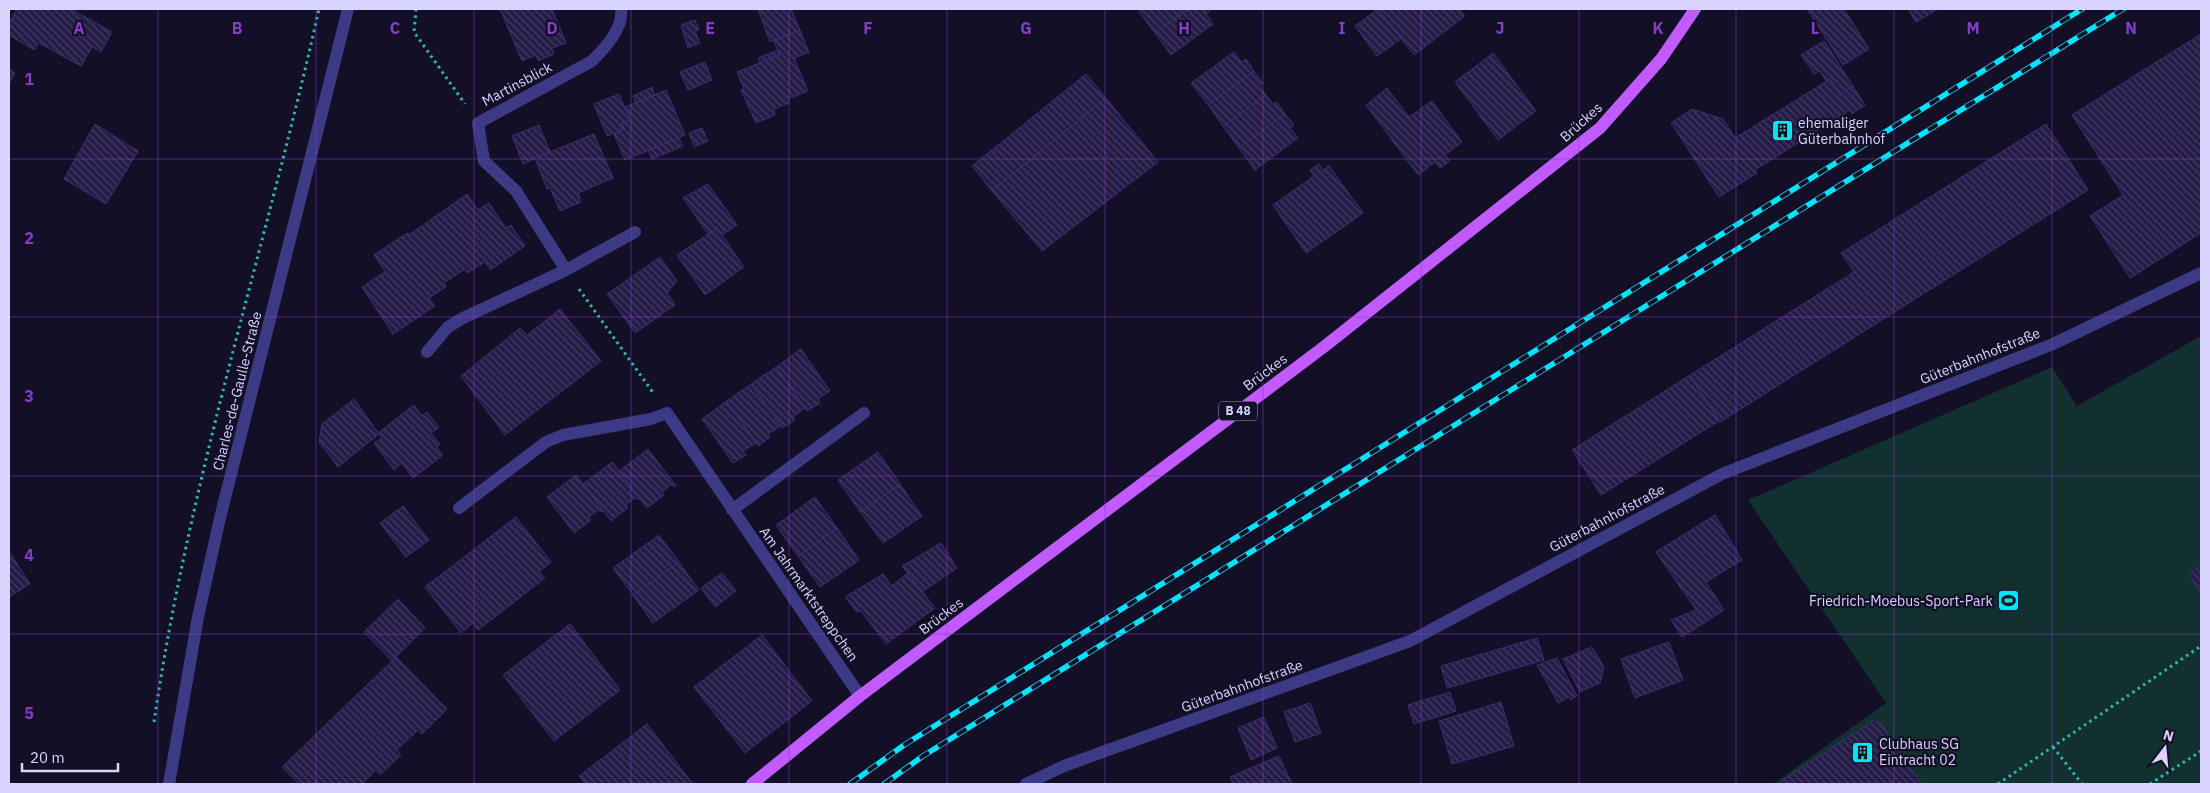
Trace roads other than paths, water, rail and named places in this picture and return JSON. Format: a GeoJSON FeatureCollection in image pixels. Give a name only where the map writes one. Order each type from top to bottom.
{"type":"FeatureCollection","features":[{"type":"Feature","properties":{"kind":"main road","name":"Brückes"},"geometry":{"type":"LineString","coordinates":[[752,784],[860,696],[1325,346],[1600,128],[1661,59],[1694,9]]}},
{"type":"Feature","properties":{"kind":"street","name":"Charles-de-Gaulle-Straße"},"geometry":{"type":"LineString","coordinates":[[169,784],[198,617],[220,518],[348,9]]}},
{"type":"Feature","properties":{"kind":"street","name":"Martinsblick"},"geometry":{"type":"LineString","coordinates":[[566,270],[516,191],[484,161],[478,123],[592,61],[607,46],[622,16],[621,9]]}},
{"type":"Feature","properties":{"kind":"street"},"geometry":{"type":"LineString","coordinates":[[426,352],[448,328],[463,318],[566,270],[635,232]]}},
{"type":"Feature","properties":{"kind":"street","name":"Güterbahnhofstraße"},"geometry":{"type":"LineString","coordinates":[[1026,784],[1064,766],[1410,641],[1722,474],[2053,344],[2201,273]]}},
{"type":"Feature","properties":{"kind":"street","name":"Am Jahrmarktstreppchen"},"geometry":{"type":"LineString","coordinates":[[459,508],[546,442],[564,435],[651,419],[667,413],[860,696]]}},
{"type":"Feature","properties":{"kind":"street"},"geometry":{"type":"LineString","coordinates":[[732,510],[864,414]]}},
{"type":"Feature","properties":{"kind":"railway"},"geometry":{"type":"LineString","coordinates":[[850,784],[904,745],[2082,9]]}},
{"type":"Feature","properties":{"kind":"railway"},"geometry":{"type":"LineString","coordinates":[[884,784],[923,756],[2123,9]]}},
{"type":"Feature","properties":{"kind":"place","name":"ehemaliger Güterbahnhof"},"geometry":{"type":"Point","coordinates":[1782,131]}},
{"type":"Feature","properties":{"kind":"place","name":"Friedrich-Moebus-Sport-Park"},"geometry":{"type":"Point","coordinates":[2009,601]}},
{"type":"Feature","properties":{"kind":"place","name":"Clubhaus SG Eintracht 02"},"geometry":{"type":"Point","coordinates":[1863,752]}}]}
